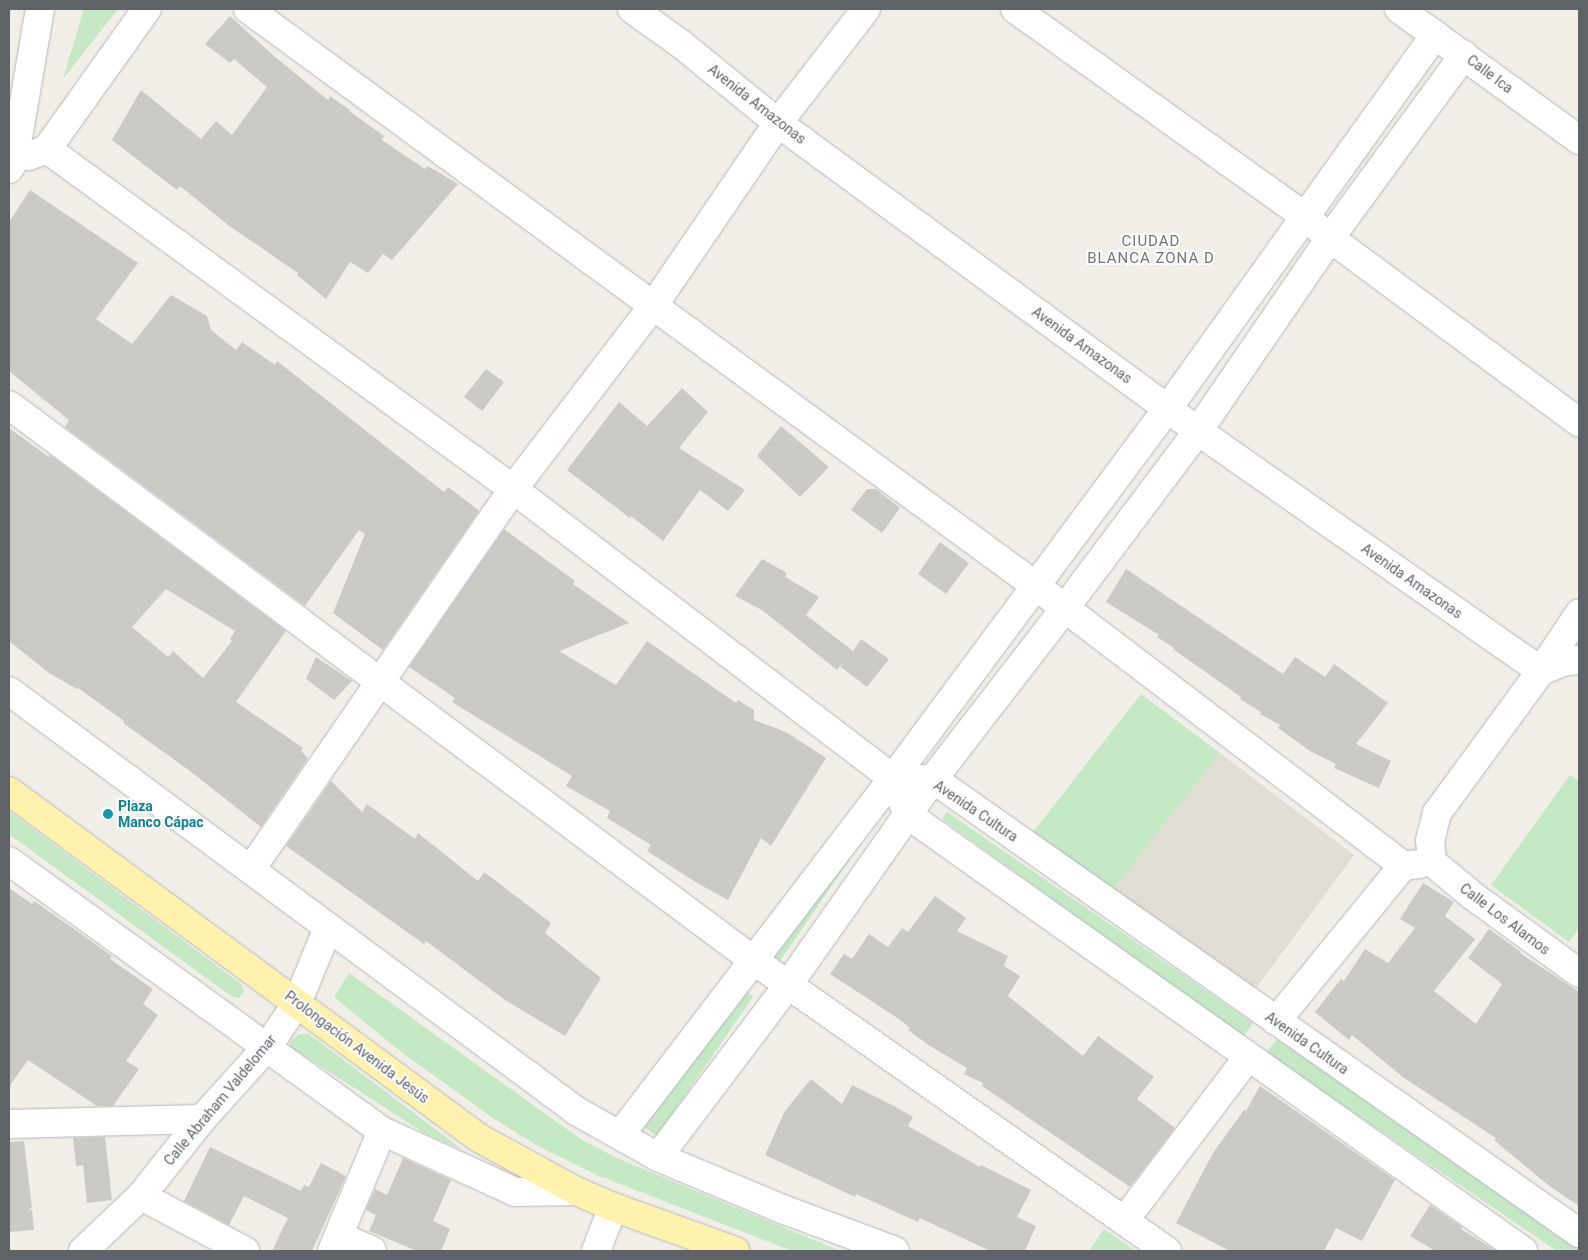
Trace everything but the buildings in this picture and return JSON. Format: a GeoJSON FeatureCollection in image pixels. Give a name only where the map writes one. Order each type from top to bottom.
{"type":"FeatureCollection","features":[{"type":"Feature","properties":{"kind":"main road","name":"Prolongación Avenida Jesús"},"geometry":{"type":"LineString","coordinates":[[9,791],[479,1138],[576,1191],[613,1207],[734,1251]]}},
{"type":"Feature","properties":{"kind":"street"},"geometry":{"type":"LineString","coordinates":[[11,163],[40,9]]}},
{"type":"Feature","properties":{"kind":"street"},"geometry":{"type":"LineString","coordinates":[[11,163],[47,149],[146,9]]}},
{"type":"Feature","properties":{"kind":"street"},"geometry":{"type":"LineString","coordinates":[[248,9],[1036,586],[1403,866]]}},
{"type":"Feature","properties":{"kind":"street","name":"Avenida Amazonas"},"geometry":{"type":"LineString","coordinates":[[632,9],[681,44],[778,123],[1198,431],[1541,671]]}},
{"type":"Feature","properties":{"kind":"street"},"geometry":{"type":"LineString","coordinates":[[251,869],[513,489],[653,306],[778,123],[866,9]]}},
{"type":"Feature","properties":{"kind":"street"},"geometry":{"type":"LineString","coordinates":[[1014,9],[1305,217],[1330,238],[1579,422]]}},
{"type":"Feature","properties":{"kind":"street","name":"Calle Ica"},"geometry":{"type":"LineString","coordinates":[[1399,9],[1579,140]]}},
{"type":"Feature","properties":{"kind":"street"},"geometry":{"type":"LineString","coordinates":[[620,1135],[893,778],[1168,408],[1435,35]]}},
{"type":"Feature","properties":{"kind":"street"},"geometry":{"type":"LineString","coordinates":[[658,1157],[788,985],[933,779],[1198,431],[1330,238],[1464,55]]}},
{"type":"Feature","properties":{"kind":"street"},"geometry":{"type":"LineString","coordinates":[[47,149],[513,489],[893,778],[908,815],[1523,1251]]}},
{"type":"Feature","properties":{"kind":"street"},"geometry":{"type":"LineString","coordinates":[[9,405],[753,960],[1167,1251]]}},
{"type":"Feature","properties":{"kind":"street"},"geometry":{"type":"LineString","coordinates":[[1276,1021],[1403,866],[1432,862],[1430,841],[1437,813],[1541,671],[1579,614]]}},
{"type":"Feature","properties":{"kind":"street"},"geometry":{"type":"LineString","coordinates":[[1541,671],[1562,662],[1579,660]]}},
{"type":"Feature","properties":{"kind":"street"},"geometry":{"type":"LineString","coordinates":[[9,691],[578,1112],[658,1157],[785,1210],[895,1251]]}},
{"type":"Feature","properties":{"kind":"street","name":"Avenida Cultura"},"geometry":{"type":"LineString","coordinates":[[893,778],[933,779],[1579,1233]]}},
{"type":"Feature","properties":{"kind":"street"},"geometry":{"type":"LineString","coordinates":[[9,861],[268,1046],[382,1131],[516,1192],[576,1191]]}},
{"type":"Feature","properties":{"kind":"street","name":"Calle Los Alamos"},"geometry":{"type":"LineString","coordinates":[[1432,862],[1473,896],[1577,968]]}},
{"type":"Feature","properties":{"kind":"street","name":"Calle Abraham Valdelomar"},"geometry":{"type":"LineString","coordinates":[[83,1251],[141,1196],[202,1119],[268,1046],[297,1003],[328,928]]}},
{"type":"Feature","properties":{"kind":"street"},"geometry":{"type":"LineString","coordinates":[[1124,1221],[1248,1057]]}},
{"type":"Feature","properties":{"kind":"street"},"geometry":{"type":"LineString","coordinates":[[9,1124],[202,1119]]}},
{"type":"Feature","properties":{"kind":"street"},"geometry":{"type":"LineString","coordinates":[[372,1251],[336,1244],[382,1131]]}},
{"type":"Feature","properties":{"kind":"street"},"geometry":{"type":"LineString","coordinates":[[141,1196],[245,1251]]}},
{"type":"Feature","properties":{"kind":"street"},"geometry":{"type":"LineString","coordinates":[[596,1251],[613,1207]]}},
{"type":"Feature","properties":{"kind":"shaded area"},"geometry":{"type":"Polygon","coordinates":[[[1220,753],[1354,855],[1254,991],[1111,892],[1220,753]]]}},
{"type":"Feature","properties":{"kind":"green space"},"geometry":{"type":"Polygon","coordinates":[[[84,9],[118,9],[63,79],[84,9]]]}},
{"type":"Feature","properties":{"kind":"green space"},"geometry":{"type":"Polygon","coordinates":[[[1141,694],[1220,753],[1111,892],[1030,836],[1141,694]]]}},
{"type":"Feature","properties":{"kind":"green space"},"geometry":{"type":"Polygon","coordinates":[[[1570,775],[1579,782],[1579,928],[1569,942],[1491,885],[1570,775]]]}},
{"type":"Feature","properties":{"kind":"green space"},"geometry":{"type":"Polygon","coordinates":[[[9,811],[241,984],[244,991],[239,998],[231,996],[9,834],[9,811]]]}},
{"type":"Feature","properties":{"kind":"green space"},"geometry":{"type":"Polygon","coordinates":[[[947,812],[1253,1023],[1243,1037],[942,819],[947,812]]]}},
{"type":"Feature","properties":{"kind":"green space"},"geometry":{"type":"Polygon","coordinates":[[[879,817],[780,961],[765,949],[879,817]]]}},
{"type":"Feature","properties":{"kind":"green space"},"geometry":{"type":"Polygon","coordinates":[[[349,973],[582,1140],[619,1159],[840,1251],[792,1251],[597,1175],[536,1145],[493,1118],[396,1048],[334,997],[349,973]]]}},
{"type":"Feature","properties":{"kind":"green space"},"geometry":{"type":"Polygon","coordinates":[[[738,984],[753,997],[657,1136],[643,1126],[738,984]]]}},
{"type":"Feature","properties":{"kind":"green space"},"geometry":{"type":"Polygon","coordinates":[[[301,1034],[309,1034],[463,1150],[426,1134],[289,1046],[292,1039],[301,1034]]]}},
{"type":"Feature","properties":{"kind":"green space"},"geometry":{"type":"Polygon","coordinates":[[[1277,1039],[1579,1251],[1557,1251],[1266,1053],[1277,1039]]]}},
{"type":"Feature","properties":{"kind":"green space"},"geometry":{"type":"Polygon","coordinates":[[[1104,1229],[1136,1251],[1089,1251],[1104,1229]]]}},
{"type":"Feature","properties":{"kind":"place","name":"Plaza Manco Cápac"},"geometry":{"type":"Point","coordinates":[108,814]}},
{"type":"Feature","properties":{"kind":"district","name":"CIUDAD BLANCA ZONA D"},"geometry":{"type":"Point","coordinates":[1151,250]}}]}
